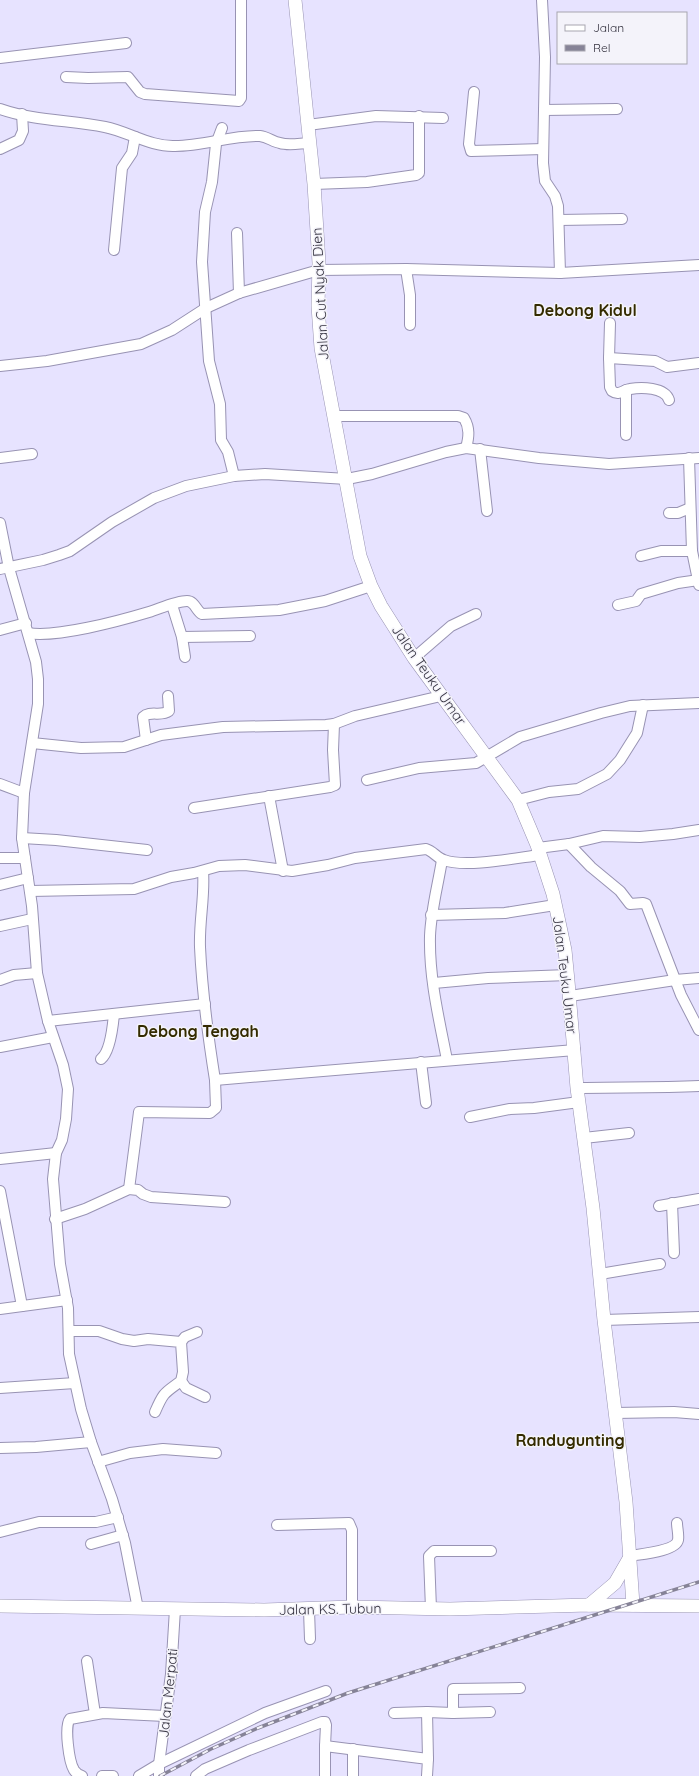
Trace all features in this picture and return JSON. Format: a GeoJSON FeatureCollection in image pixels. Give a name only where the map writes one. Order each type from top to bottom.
{"type":"FeatureCollection","features":[{"type":"Feature","properties":{"kind":"main road","name":"Jalan Cut Nyak Dien"},"geometry":{"type":"LineString","coordinates":[[295,0],[314,184],[319,270],[318,306],[321,348],[347,479],[360,556],[371,586],[381,606]]}},
{"type":"Feature","properties":{"kind":"main road","name":"Jalan Teuku Umar"},"geometry":{"type":"LineString","coordinates":[[381,606],[414,658],[518,800],[528,820],[556,905],[565,950],[568,975],[577,1088],[600,1274],[630,1556],[633,1605]]}},
{"type":"Feature","properties":{"kind":"main road"},"geometry":{"type":"LineString","coordinates":[[589,1604],[614,1583],[630,1556]]}},
{"type":"Feature","properties":{"kind":"main road","name":"Jalan KS. Tubun"},"geometry":{"type":"LineString","coordinates":[[0,1606],[138,1609],[309,1610],[352,1608],[430,1609],[589,1604],[699,1606]]}},
{"type":"Feature","properties":{"kind":"street"},"geometry":{"type":"LineString","coordinates":[[66,77],[128,77],[140,92],[145,94],[240,101],[241,0]]}},
{"type":"Feature","properties":{"kind":"street"},"geometry":{"type":"LineString","coordinates":[[542,0],[545,58],[543,150],[545,181],[557,202],[559,220],[560,273]]}},
{"type":"Feature","properties":{"kind":"street"},"geometry":{"type":"LineString","coordinates":[[0,58],[126,43]]}},
{"type":"Feature","properties":{"kind":"street"},"geometry":{"type":"LineString","coordinates":[[474,92],[469,144],[471,151],[543,150]]}},
{"type":"Feature","properties":{"kind":"street"},"geometry":{"type":"LineString","coordinates":[[0,109],[125,132],[161,146],[216,142],[258,136],[270,138],[279,143],[310,142]]}},
{"type":"Feature","properties":{"kind":"street"},"geometry":{"type":"LineString","coordinates":[[544,110],[617,109]]}},
{"type":"Feature","properties":{"kind":"street"},"geometry":{"type":"LineString","coordinates":[[0,149],[19,140],[23,131],[22,114]]}},
{"type":"Feature","properties":{"kind":"street"},"geometry":{"type":"LineString","coordinates":[[308,125],[376,116],[419,116],[443,118]]}},
{"type":"Feature","properties":{"kind":"street"},"geometry":{"type":"LineString","coordinates":[[314,184],[367,182],[416,175],[419,173],[419,116]]}},
{"type":"Feature","properties":{"kind":"street"},"geometry":{"type":"LineString","coordinates":[[222,128],[216,142],[212,182],[203,230],[202,262],[209,361],[220,404],[221,440],[228,452],[234,476]]}},
{"type":"Feature","properties":{"kind":"street"},"geometry":{"type":"LineString","coordinates":[[114,250],[122,168],[132,153],[135,136]]}},
{"type":"Feature","properties":{"kind":"street"},"geometry":{"type":"LineString","coordinates":[[559,220],[622,219]]}},
{"type":"Feature","properties":{"kind":"street"},"geometry":{"type":"LineString","coordinates":[[237,233],[239,293]]}},
{"type":"Feature","properties":{"kind":"street"},"geometry":{"type":"LineString","coordinates":[[0,366],[47,361],[141,344],[172,330],[206,308],[239,293],[319,270],[406,269],[560,273],[699,265]]}},
{"type":"Feature","properties":{"kind":"street"},"geometry":{"type":"LineString","coordinates":[[406,269],[410,295],[410,325]]}},
{"type":"Feature","properties":{"kind":"street"},"geometry":{"type":"LineString","coordinates":[[610,324],[609,358],[610,387],[612,391],[620,393],[626,390],[658,390],[665,393],[669,400]]}},
{"type":"Feature","properties":{"kind":"street"},"geometry":{"type":"LineString","coordinates":[[609,358],[655,361],[667,367],[699,363]]}},
{"type":"Feature","properties":{"kind":"street"},"geometry":{"type":"LineString","coordinates":[[626,390],[626,435]]}},
{"type":"Feature","properties":{"kind":"street"},"geometry":{"type":"LineString","coordinates":[[334,416],[458,416],[464,418],[468,427],[469,436],[466,448]]}},
{"type":"Feature","properties":{"kind":"street"},"geometry":{"type":"LineString","coordinates":[[5,568],[43,560],[70,551],[112,522],[154,498],[186,486],[234,476],[265,474],[347,479],[372,474],[446,452],[466,448],[539,458],[609,464],[694,458],[690,508],[692,551],[699,584]]}},
{"type":"Feature","properties":{"kind":"street"},"geometry":{"type":"LineString","coordinates":[[480,449],[487,511]]}},
{"type":"Feature","properties":{"kind":"street"},"geometry":{"type":"LineString","coordinates":[[0,458],[32,454]]}},
{"type":"Feature","properties":{"kind":"street"},"geometry":{"type":"LineString","coordinates":[[669,513],[678,513],[690,508]]}},
{"type":"Feature","properties":{"kind":"street"},"geometry":{"type":"LineString","coordinates":[[0,523],[5,568],[27,628],[36,662],[39,694],[24,793],[22,838],[30,890],[37,973],[48,1021],[67,1079],[68,1098],[65,1126],[62,1140],[56,1153],[53,1179],[55,1219],[60,1264],[67,1300],[69,1354],[75,1383],[91,1442],[123,1535],[138,1609]]}},
{"type":"Feature","properties":{"kind":"street"},"geometry":{"type":"LineString","coordinates":[[641,556],[661,551],[692,551]]}},
{"type":"Feature","properties":{"kind":"street"},"geometry":{"type":"LineString","coordinates":[[618,606],[636,601],[641,594],[678,583],[698,580]]}},
{"type":"Feature","properties":{"kind":"street"},"geometry":{"type":"LineString","coordinates":[[0,630],[27,628],[35,634],[67,632],[147,613],[184,601],[190,601],[202,614],[288,614],[371,586]]}},
{"type":"Feature","properties":{"kind":"street"},"geometry":{"type":"LineString","coordinates":[[172,605],[182,637],[185,657]]}},
{"type":"Feature","properties":{"kind":"street"},"geometry":{"type":"LineString","coordinates":[[414,658],[451,626],[476,614]]}},
{"type":"Feature","properties":{"kind":"street"},"geometry":{"type":"LineString","coordinates":[[182,637],[250,636]]}},
{"type":"Feature","properties":{"kind":"street"},"geometry":{"type":"LineString","coordinates":[[146,740],[143,718],[150,714],[164,714],[169,711],[168,696]]}},
{"type":"Feature","properties":{"kind":"street"},"geometry":{"type":"LineString","coordinates":[[32,743],[81,748],[124,747],[161,735],[223,727],[334,724],[355,716],[441,696]]}},
{"type":"Feature","properties":{"kind":"street"},"geometry":{"type":"LineString","coordinates":[[367,780],[419,768],[470,765],[476,763],[513,740],[538,730],[630,706],[699,703]]}},
{"type":"Feature","properties":{"kind":"street"},"geometry":{"type":"LineString","coordinates":[[518,800],[549,792],[578,789],[607,774],[620,760],[636,733],[643,705]]}},
{"type":"Feature","properties":{"kind":"street"},"geometry":{"type":"LineString","coordinates":[[194,808],[330,787],[335,784],[332,750],[334,724]]}},
{"type":"Feature","properties":{"kind":"street"},"geometry":{"type":"LineString","coordinates":[[0,784],[24,793]]}},
{"type":"Feature","properties":{"kind":"street"},"geometry":{"type":"LineString","coordinates":[[270,796],[283,871]]}},
{"type":"Feature","properties":{"kind":"street"},"geometry":{"type":"LineString","coordinates":[[30,890],[134,889],[172,877],[203,871],[219,866],[244,865],[283,871],[305,870],[355,858],[426,849],[430,850],[442,860],[451,862],[475,862],[539,852],[603,836],[640,837],[699,830]]}},
{"type":"Feature","properties":{"kind":"street"},"geometry":{"type":"LineString","coordinates":[[22,838],[56,840],[146,850]]}},
{"type":"Feature","properties":{"kind":"street"},"geometry":{"type":"LineString","coordinates":[[569,844],[591,867],[620,891],[630,904],[643,902],[646,904],[675,980],[699,1030]]}},
{"type":"Feature","properties":{"kind":"street"},"geometry":{"type":"LineString","coordinates":[[0,858],[25,858]]}},
{"type":"Feature","properties":{"kind":"street"},"geometry":{"type":"LineString","coordinates":[[442,860],[432,916],[430,937],[436,1006],[447,1060]]}},
{"type":"Feature","properties":{"kind":"street"},"geometry":{"type":"LineString","coordinates":[[129,1189],[139,1112],[210,1113],[216,1108],[215,1080],[205,1004],[200,920],[204,888],[203,871]]}},
{"type":"Feature","properties":{"kind":"street"},"geometry":{"type":"LineString","coordinates":[[0,885],[28,878]]}},
{"type":"Feature","properties":{"kind":"street"},"geometry":{"type":"LineString","coordinates":[[432,916],[505,913],[556,905]]}},
{"type":"Feature","properties":{"kind":"street"},"geometry":{"type":"LineString","coordinates":[[0,926],[32,919]]}},
{"type":"Feature","properties":{"kind":"street"},"geometry":{"type":"LineString","coordinates":[[0,980],[14,975],[37,973]]}},
{"type":"Feature","properties":{"kind":"street"},"geometry":{"type":"LineString","coordinates":[[434,983],[488,978],[568,975]]}},
{"type":"Feature","properties":{"kind":"street"},"geometry":{"type":"LineString","coordinates":[[570,996],[675,980],[699,978]]}},
{"type":"Feature","properties":{"kind":"street"},"geometry":{"type":"LineString","coordinates":[[48,1021],[205,1004]]}},
{"type":"Feature","properties":{"kind":"street"},"geometry":{"type":"LineString","coordinates":[[101,1059],[105,1055],[111,1034],[114,1014]]}},
{"type":"Feature","properties":{"kind":"street"},"geometry":{"type":"LineString","coordinates":[[0,1047],[53,1038]]}},
{"type":"Feature","properties":{"kind":"street"},"geometry":{"type":"LineString","coordinates":[[215,1080],[575,1050]]}},
{"type":"Feature","properties":{"kind":"street"},"geometry":{"type":"LineString","coordinates":[[421,1062],[426,1103]]}},
{"type":"Feature","properties":{"kind":"street"},"geometry":{"type":"LineString","coordinates":[[577,1088],[653,1088],[699,1086]]}},
{"type":"Feature","properties":{"kind":"street"},"geometry":{"type":"LineString","coordinates":[[470,1117],[510,1109],[534,1108],[579,1102]]}},
{"type":"Feature","properties":{"kind":"street"},"geometry":{"type":"LineString","coordinates":[[584,1138],[629,1133]]}},
{"type":"Feature","properties":{"kind":"street"},"geometry":{"type":"LineString","coordinates":[[0,1159],[56,1153]]}},
{"type":"Feature","properties":{"kind":"street"},"geometry":{"type":"LineString","coordinates":[[55,1219],[85,1209],[133,1188],[151,1197],[225,1202]]}},
{"type":"Feature","properties":{"kind":"street"},"geometry":{"type":"LineString","coordinates":[[0,1190],[22,1306]]}},
{"type":"Feature","properties":{"kind":"street"},"geometry":{"type":"LineString","coordinates":[[659,1206],[699,1199]]}},
{"type":"Feature","properties":{"kind":"street"},"geometry":{"type":"LineString","coordinates":[[672,1204],[674,1253]]}},
{"type":"Feature","properties":{"kind":"street"},"geometry":{"type":"LineString","coordinates":[[600,1274],[660,1264]]}},
{"type":"Feature","properties":{"kind":"street"},"geometry":{"type":"LineString","coordinates":[[0,1309],[67,1300]]}},
{"type":"Feature","properties":{"kind":"street"},"geometry":{"type":"LineString","coordinates":[[604,1320],[699,1317]]}},
{"type":"Feature","properties":{"kind":"street"},"geometry":{"type":"LineString","coordinates":[[69,1331],[99,1331],[134,1342],[148,1340],[181,1342]]}},
{"type":"Feature","properties":{"kind":"street"},"geometry":{"type":"LineString","coordinates":[[155,1412],[161,1397],[181,1380],[183,1372],[181,1342],[185,1337],[197,1332]]}},
{"type":"Feature","properties":{"kind":"street"},"geometry":{"type":"LineString","coordinates":[[181,1380],[186,1388],[205,1397]]}},
{"type":"Feature","properties":{"kind":"street"},"geometry":{"type":"LineString","coordinates":[[0,1388],[75,1383]]}},
{"type":"Feature","properties":{"kind":"street"},"geometry":{"type":"LineString","coordinates":[[615,1413],[674,1412],[699,1414]]}},
{"type":"Feature","properties":{"kind":"street"},"geometry":{"type":"LineString","coordinates":[[0,1448],[36,1447],[91,1442]]}},
{"type":"Feature","properties":{"kind":"street"},"geometry":{"type":"LineString","coordinates":[[98,1462],[130,1454],[163,1449],[216,1452]]}},
{"type":"Feature","properties":{"kind":"street"},"geometry":{"type":"LineString","coordinates":[[0,1532],[39,1522],[90,1522],[118,1517]]}},
{"type":"Feature","properties":{"kind":"street"},"geometry":{"type":"LineString","coordinates":[[277,1525],[349,1522],[352,1530],[352,1608]]}},
{"type":"Feature","properties":{"kind":"street"},"geometry":{"type":"LineString","coordinates":[[630,1556],[657,1551],[676,1544],[678,1540],[677,1523]]}},
{"type":"Feature","properties":{"kind":"street"},"geometry":{"type":"LineString","coordinates":[[91,1544],[123,1535]]}},
{"type":"Feature","properties":{"kind":"street"},"geometry":{"type":"LineString","coordinates":[[430,1609],[429,1556],[431,1552],[491,1551]]}},
{"type":"Feature","properties":{"kind":"street","name":"Jalan Merpati"},"geometry":{"type":"LineString","coordinates":[[160,1776],[159,1764],[171,1674],[175,1609]]}},
{"type":"Feature","properties":{"kind":"street"},"geometry":{"type":"LineString","coordinates":[[309,1610],[310,1640]]}},
{"type":"Feature","properties":{"kind":"street"},"geometry":{"type":"LineString","coordinates":[[88,1661],[96,1714]]}},
{"type":"Feature","properties":{"kind":"street"},"geometry":{"type":"LineString","coordinates":[[453,1712],[453,1688],[520,1688]]}},
{"type":"Feature","properties":{"kind":"street"},"geometry":{"type":"LineString","coordinates":[[139,1776],[159,1764],[265,1713],[326,1691]]}},
{"type":"Feature","properties":{"kind":"street"},"geometry":{"type":"LineString","coordinates":[[427,1712],[427,1776]]}},
{"type":"Feature","properties":{"kind":"street"},"geometry":{"type":"LineString","coordinates":[[394,1713],[490,1712]]}},
{"type":"Feature","properties":{"kind":"street"},"geometry":{"type":"LineString","coordinates":[[82,1776],[74,1769],[69,1756],[68,1721],[70,1719],[96,1714],[165,1716]]}},
{"type":"Feature","properties":{"kind":"street"},"geometry":{"type":"LineString","coordinates":[[196,1776],[205,1769],[282,1736],[322,1722],[325,1722],[326,1725],[325,1776]]}},
{"type":"Feature","properties":{"kind":"street"},"geometry":{"type":"LineString","coordinates":[[325,1746],[428,1759]]}},
{"type":"Feature","properties":{"kind":"street"},"geometry":{"type":"LineString","coordinates":[[353,1749],[353,1776]]}},
{"type":"Feature","properties":{"kind":"street"},"geometry":{"type":"LineString","coordinates":[[102,1776],[113,1776]]}},
{"type":"Feature","properties":{"kind":"railway"},"geometry":{"type":"LineString","coordinates":[[160,1776],[211,1749],[258,1728],[348,1693],[699,1582]]}},
{"type":"Feature","properties":{"kind":"district","name":"Debong Kidul"},"geometry":{"type":"Point","coordinates":[585,310]}},
{"type":"Feature","properties":{"kind":"district","name":"Debong Tengah"},"geometry":{"type":"Point","coordinates":[198,1031]}},
{"type":"Feature","properties":{"kind":"district","name":"Randugunting"},"geometry":{"type":"Point","coordinates":[570,1440]}}]}
